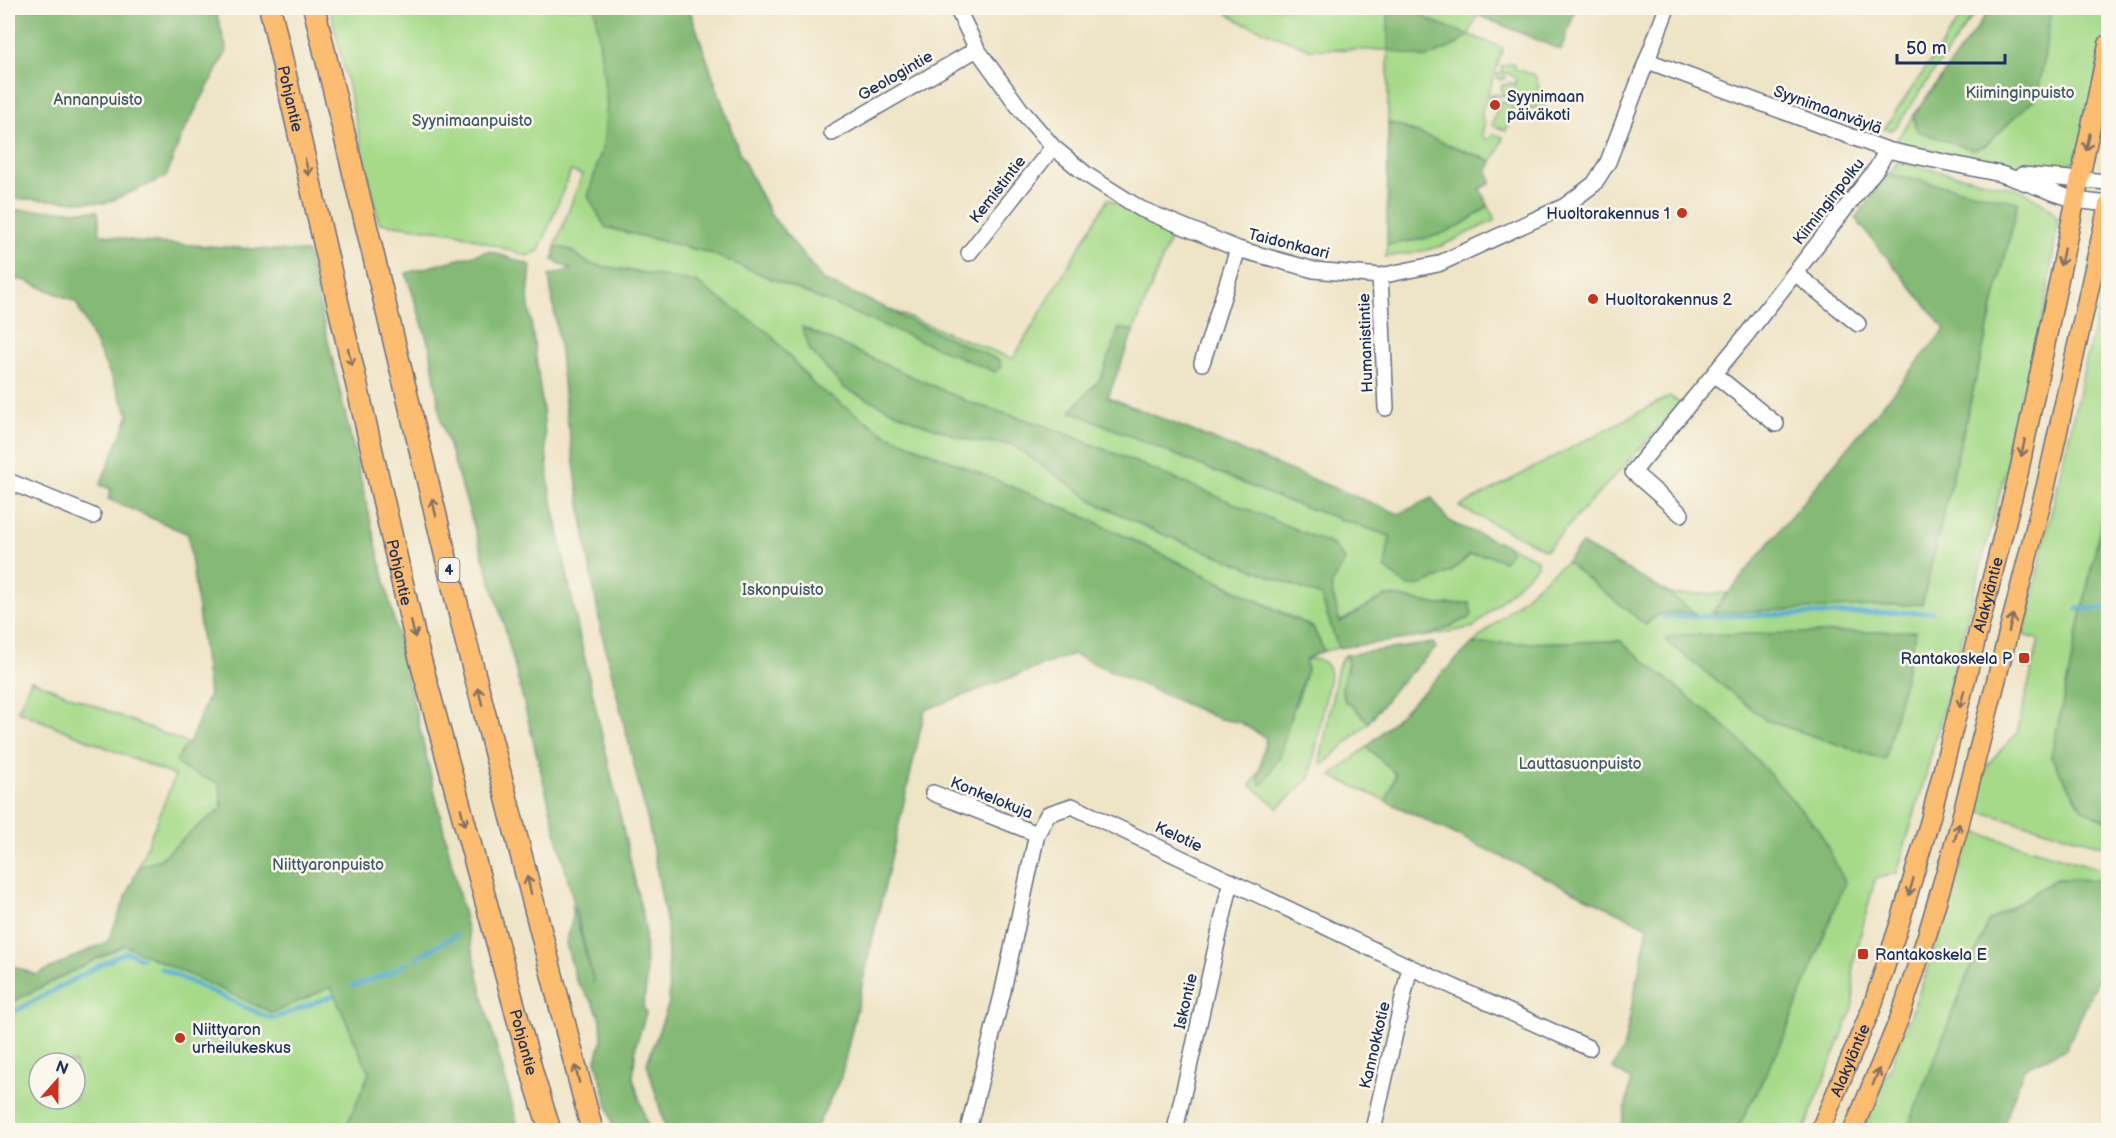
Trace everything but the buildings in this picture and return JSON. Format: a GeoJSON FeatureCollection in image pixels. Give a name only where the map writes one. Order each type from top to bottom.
{"type":"FeatureCollection","features":[{"type":"Feature","properties":{"kind":"highway","name":"Pohjantie"},"geometry":{"type":"LineString","coordinates":[[270,8],[418,651],[550,1131]]}},
{"type":"Feature","properties":{"kind":"highway","name":"4"},"geometry":{"type":"LineString","coordinates":[[314,8],[466,641],[592,1131]]}},
{"type":"Feature","properties":{"kind":"main road","name":"Alakyläntie"},"geometry":{"type":"LineString","coordinates":[[1820,1131],[1872,1007],[1930,820],[2018,476],[2109,44]]}},
{"type":"Feature","properties":{"kind":"main road","name":"Alakyläntie"},"geometry":{"type":"LineString","coordinates":[[1853,1131],[1900,1017],[1929,932],[1958,830],[2046,484],[2109,204]]}},
{"type":"Feature","properties":{"kind":"street","name":"Taidonkaari"},"geometry":{"type":"LineString","coordinates":[[957,8],[977,50],[1021,110],[1053,147],[1087,176],[1141,209],[1238,249],[1314,270],[1380,276],[1438,264],[1459,255],[1564,206],[1594,184],[1608,162],[1667,8]]}},
{"type":"Feature","properties":{"kind":"street","name":"Geologintie"},"geometry":{"type":"LineString","coordinates":[[832,133],[977,50]]}},
{"type":"Feature","properties":{"kind":"street","name":"Syynimaanväylä"},"geometry":{"type":"LineString","coordinates":[[1648,60],[1887,150],[2001,174],[2075,200],[2109,204]]}},
{"type":"Feature","properties":{"kind":"street","name":"Kemistintie"},"geometry":{"type":"LineString","coordinates":[[969,253],[1053,147]]}},
{"type":"Feature","properties":{"kind":"street","name":"Kiiminginpolku"},"geometry":{"type":"LineString","coordinates":[[1681,514],[1633,472],[1795,273],[1877,168],[1887,150]]}},
{"type":"Feature","properties":{"kind":"street","name":"Syynimaanväylä"},"geometry":{"type":"LineString","coordinates":[[2001,174],[2109,182]]}},
{"type":"Feature","properties":{"kind":"street"},"geometry":{"type":"LineString","coordinates":[[1202,363],[1238,249]]}},
{"type":"Feature","properties":{"kind":"street"},"geometry":{"type":"LineString","coordinates":[[1795,273],[1858,324]]}},
{"type":"Feature","properties":{"kind":"street","name":"Humanistintie"},"geometry":{"type":"LineString","coordinates":[[1380,276],[1386,408]]}},
{"type":"Feature","properties":{"kind":"street"},"geometry":{"type":"LineString","coordinates":[[1714,374],[1776,424]]}},
{"type":"Feature","properties":{"kind":"street"},"geometry":{"type":"LineString","coordinates":[[8,481],[93,516]]}},
{"type":"Feature","properties":{"kind":"street","name":"Konkelokuja"},"geometry":{"type":"LineString","coordinates":[[933,793],[1037,834]]}},
{"type":"Feature","properties":{"kind":"street","name":"Kelotie"},"geometry":{"type":"LineString","coordinates":[[968,1131],[1002,995],[1037,834],[1048,814],[1071,806],[1410,967],[1589,1048]]}},
{"type":"Feature","properties":{"kind":"street","name":"Iskontie"},"geometry":{"type":"LineString","coordinates":[[1175,1131],[1231,880]]}},
{"type":"Feature","properties":{"kind":"street","name":"Kannokkotie"},"geometry":{"type":"LineString","coordinates":[[1373,1131],[1410,967]]}},
{"type":"Feature","properties":{"kind":"green space","name":"Annanpuisto"},"geometry":{"type":"Polygon","coordinates":[[[8,8],[215,8],[227,51],[181,137],[166,177],[106,203],[8,198],[8,8]]]}},
{"type":"Feature","properties":{"kind":"green space","name":"Syynimaanpuisto"},"geometry":{"type":"Polygon","coordinates":[[[330,8],[689,8],[739,152],[770,214],[823,280],[605,227],[710,253],[834,304],[901,317],[893,311],[1013,359],[1108,199],[1174,229],[1134,330],[1119,329],[1101,378],[1071,411],[1281,499],[1390,536],[1452,571],[1470,555],[1511,553],[1506,545],[1537,559],[1537,566],[1474,627],[1428,636],[1469,618],[1469,603],[1438,605],[1385,596],[1340,622],[1331,587],[1345,560],[1333,545],[1046,426],[971,403],[844,388],[915,421],[971,441],[1011,444],[1097,503],[1152,530],[1321,596],[1338,648],[1324,651],[1313,627],[1085,517],[885,434],[815,386],[769,333],[656,275],[590,264],[568,249],[555,247],[582,175],[571,171],[539,251],[527,256],[457,233],[379,223],[330,8]]]}},
{"type":"Feature","properties":{"kind":"green space"},"geometry":{"type":"Polygon","coordinates":[[[595,8],[689,8],[739,152],[770,214],[823,280],[999,360],[1001,367],[995,372],[710,253],[605,227],[588,196],[603,145],[607,104],[595,8]]]}},
{"type":"Feature","properties":{"kind":"green space"},"geometry":{"type":"Polygon","coordinates":[[[1220,8],[1480,8],[1469,35],[1503,48],[1488,95],[1497,95],[1487,100],[1482,111],[1485,125],[1482,129],[1485,131],[1481,135],[1488,140],[1493,134],[1503,137],[1498,152],[1492,161],[1388,122],[1388,50],[1310,49],[1239,21],[1220,8]]]}},
{"type":"Feature","properties":{"kind":"green space"},"geometry":{"type":"Polygon","coordinates":[[[1388,8],[1415,8],[1429,20],[1469,35],[1456,45],[1426,58],[1388,50],[1388,8]]]}},
{"type":"Feature","properties":{"kind":"green space"},"geometry":{"type":"Polygon","coordinates":[[[1479,8],[1576,8],[1561,50],[1478,15],[1479,8]]]}},
{"type":"Feature","properties":{"kind":"green space"},"geometry":{"type":"Polygon","coordinates":[[[1967,8],[1978,8],[1896,127],[1891,130],[1884,129],[1967,8]]]}},
{"type":"Feature","properties":{"kind":"green space","name":"Kiiminginpuisto"},"geometry":{"type":"Polygon","coordinates":[[[1991,8],[2108,8],[2084,147],[2076,159],[2069,164],[2036,168],[2013,166],[1963,158],[1903,145],[1897,141],[1991,8]]]}},
{"type":"Feature","properties":{"kind":"green space"},"geometry":{"type":"Polygon","coordinates":[[[1991,8],[2052,8],[2040,83],[2034,99],[1986,145],[1973,150],[1917,131],[1913,116],[1991,8]]]}},
{"type":"Feature","properties":{"kind":"green space"},"geometry":{"type":"Polygon","coordinates":[[[1511,63],[1514,64],[1515,69],[1535,75],[1545,106],[1528,109],[1514,99],[1497,95],[1503,95],[1501,86],[1515,84],[1516,79],[1510,74],[1504,73],[1505,79],[1499,80],[1497,74],[1502,72],[1501,67],[1511,63]]]}},
{"type":"Feature","properties":{"kind":"green space"},"geometry":{"type":"Polygon","coordinates":[[[1500,101],[1514,106],[1506,131],[1492,125],[1500,101]]]}},
{"type":"Feature","properties":{"kind":"green space"},"geometry":{"type":"Polygon","coordinates":[[[1388,122],[1492,161],[1488,171],[1491,183],[1480,189],[1488,205],[1463,224],[1442,234],[1387,245],[1388,122]]]}},
{"type":"Feature","properties":{"kind":"green space"},"geometry":{"type":"Polygon","coordinates":[[[1898,162],[2022,190],[2051,209],[2058,219],[2046,303],[2006,470],[1926,774],[1897,873],[1875,879],[1853,964],[1854,1005],[1804,1130],[1737,1130],[1782,1042],[1621,641],[1472,644],[1566,562],[1646,625],[1662,614],[1694,613],[1661,589],[1673,595],[1727,593],[1713,612],[1922,604],[2018,202],[1889,174],[1898,162]],[[1915,631],[1766,720],[1885,760],[1915,631]]]}},
{"type":"Feature","properties":{"kind":"green space"},"geometry":{"type":"Polygon","coordinates":[[[1889,174],[2018,202],[1922,604],[1712,613],[1945,329],[1855,218],[1889,174]]]}},
{"type":"Feature","properties":{"kind":"green space"},"geometry":{"type":"Polygon","coordinates":[[[1488,205],[1495,220],[1441,246],[1386,257],[1387,245],[1442,234],[1463,224],[1488,205]]]}},
{"type":"Feature","properties":{"kind":"green space","name":"Niittyaronpuisto"},"geometry":{"type":"Polygon","coordinates":[[[8,210],[98,211],[100,234],[140,242],[307,252],[486,1009],[519,1130],[345,1130],[369,1073],[331,987],[273,1013],[124,945],[8,1004],[8,964],[36,975],[108,941],[138,868],[162,858],[222,808],[220,784],[184,769],[176,761],[189,744],[209,694],[188,534],[108,499],[111,489],[100,485],[129,415],[76,302],[24,280],[8,279],[8,210]]]}},
{"type":"Feature","properties":{"kind":"green space","name":"Iskonpuisto"},"geometry":{"type":"Polygon","coordinates":[[[555,247],[568,249],[590,264],[696,282],[769,333],[815,386],[885,434],[1085,517],[1313,628],[1324,651],[1306,659],[1307,670],[1292,711],[1281,754],[1261,785],[1258,779],[1266,738],[1239,722],[1219,719],[1073,654],[925,710],[841,1077],[815,1130],[666,1130],[647,1063],[669,1003],[667,926],[648,822],[602,634],[588,556],[549,276],[571,269],[553,260],[555,247]]]}},
{"type":"Feature","properties":{"kind":"green space"},"geometry":{"type":"Polygon","coordinates":[[[489,251],[531,265],[528,298],[543,411],[549,486],[580,638],[645,926],[646,987],[643,1006],[646,1013],[636,1045],[633,1078],[649,1130],[614,1130],[596,1060],[602,1039],[601,1020],[593,1003],[576,981],[566,943],[572,921],[572,904],[594,983],[504,624],[441,420],[430,348],[406,273],[489,251]]]}},
{"type":"Feature","properties":{"kind":"green space"},"geometry":{"type":"Polygon","coordinates":[[[2108,266],[2108,490],[2051,757],[2083,810],[2108,821],[2108,847],[1974,810],[1987,765],[2017,733],[2039,640],[2023,635],[2108,266]]]}},
{"type":"Feature","properties":{"kind":"green space"},"geometry":{"type":"Polygon","coordinates":[[[802,327],[971,403],[1046,426],[1333,545],[1345,560],[1331,587],[1340,622],[1385,596],[1438,605],[1469,603],[1472,614],[1469,618],[1428,636],[1338,648],[1321,596],[1152,530],[1097,503],[1011,444],[971,441],[915,421],[844,388],[810,350],[802,327]]]}},
{"type":"Feature","properties":{"kind":"green space"},"geometry":{"type":"Polygon","coordinates":[[[1119,329],[1134,330],[1108,397],[1399,514],[1432,498],[1446,518],[1454,524],[1506,545],[1511,553],[1504,561],[1487,555],[1470,555],[1452,571],[1423,585],[1407,586],[1385,568],[1390,536],[1281,499],[1071,411],[1101,378],[1119,329]]]}},
{"type":"Feature","properties":{"kind":"green space"},"geometry":{"type":"Polygon","coordinates":[[[1670,396],[1681,404],[1546,550],[1459,507],[1670,396]]]}},
{"type":"Feature","properties":{"kind":"green space"},"geometry":{"type":"Polygon","coordinates":[[[2108,490],[2108,821],[2083,810],[2051,757],[2108,490]]]}},
{"type":"Feature","properties":{"kind":"green space"},"geometry":{"type":"Polygon","coordinates":[[[1582,544],[1661,589],[1695,613],[1662,614],[1646,625],[1566,562],[1582,544]]]}},
{"type":"Feature","properties":{"kind":"green space"},"geometry":{"type":"Polygon","coordinates":[[[1916,631],[1885,760],[1766,720],[1665,640],[1668,637],[1684,635],[1916,631]]]}},
{"type":"Feature","properties":{"kind":"green space","name":"Lauttasuonpuisto"},"geometry":{"type":"Polygon","coordinates":[[[1620,641],[1734,734],[1819,830],[1845,882],[1782,1042],[1737,1130],[1621,1130],[1631,1080],[1612,1069],[1623,1050],[1648,927],[1386,801],[1396,774],[1367,747],[1472,644],[1620,641]]]}},
{"type":"Feature","properties":{"kind":"green space"},"geometry":{"type":"Polygon","coordinates":[[[1433,643],[1436,648],[1397,686],[1369,722],[1345,702],[1342,688],[1348,663],[1346,655],[1433,643]]]}},
{"type":"Feature","properties":{"kind":"green space"},"geometry":{"type":"Polygon","coordinates":[[[1346,655],[1348,663],[1342,688],[1357,711],[1369,722],[1323,765],[1320,761],[1338,667],[1346,655]]]}},
{"type":"Feature","properties":{"kind":"green space"},"geometry":{"type":"Polygon","coordinates":[[[1306,659],[1315,659],[1325,663],[1330,675],[1310,778],[1278,808],[1251,785],[1260,769],[1258,779],[1296,703],[1302,687],[1306,659]]]}},
{"type":"Feature","properties":{"kind":"green space"},"geometry":{"type":"Polygon","coordinates":[[[31,680],[189,744],[183,749],[184,769],[220,784],[222,809],[192,831],[162,858],[138,868],[175,776],[18,711],[31,680]]]}},
{"type":"Feature","properties":{"kind":"green space"},"geometry":{"type":"Polygon","coordinates":[[[1367,747],[1396,774],[1386,801],[1331,776],[1367,747]]]}},
{"type":"Feature","properties":{"kind":"green space"},"geometry":{"type":"Polygon","coordinates":[[[1970,831],[2108,871],[2108,880],[2056,879],[1988,922],[1907,1130],[1863,1130],[1923,983],[1970,831]]]}},
{"type":"Feature","properties":{"kind":"green space"},"geometry":{"type":"Polygon","coordinates":[[[2056,879],[2108,880],[2108,958],[2066,1049],[2024,1068],[2002,1130],[1907,1130],[1988,922],[2056,879]]]}},
{"type":"Feature","properties":{"kind":"green space","name":"Niittyaron urheilukeskus"},"geometry":{"type":"Polygon","coordinates":[[[124,945],[273,1013],[331,986],[369,1073],[345,1130],[8,1130],[8,1004],[124,945]]]}},
{"type":"Feature","properties":{"kind":"waterway"},"geometry":{"type":"LineString","coordinates":[[2077,609],[2108,608]]}},
{"type":"Feature","properties":{"kind":"waterway"},"geometry":{"type":"LineString","coordinates":[[1664,617],[1932,612]]}},
{"type":"Feature","properties":{"kind":"waterway"},"geometry":{"type":"LineString","coordinates":[[416,958],[456,935]]}},
{"type":"Feature","properties":{"kind":"waterway"},"geometry":{"type":"LineString","coordinates":[[8,1015],[121,954],[127,952],[142,959]]}},
{"type":"Feature","properties":{"kind":"waterway"},"geometry":{"type":"LineString","coordinates":[[353,986],[390,973],[408,963]]}},
{"type":"Feature","properties":{"kind":"waterway"},"geometry":{"type":"LineString","coordinates":[[160,968],[267,1017],[275,1018],[332,996]]}},
{"type":"Feature","properties":{"kind":"place","name":"Syynimaan päiväkoti"},"geometry":{"type":"Point","coordinates":[1495,105]}},
{"type":"Feature","properties":{"kind":"place","name":"Huoltorakennus 1"},"geometry":{"type":"Point","coordinates":[1682,213]}},
{"type":"Feature","properties":{"kind":"place","name":"Huoltorakennus 2"},"geometry":{"type":"Point","coordinates":[1593,299]}},
{"type":"Feature","properties":{"kind":"place","name":"Rantakoskela P"},"geometry":{"type":"Point","coordinates":[2024,658]}},
{"type":"Feature","properties":{"kind":"place","name":"Rantakoskela E"},"geometry":{"type":"Point","coordinates":[1863,954]}},
{"type":"Feature","properties":{"kind":"place","name":"Niittyaron urheilukeskus"},"geometry":{"type":"Point","coordinates":[180,1038]}}]}
